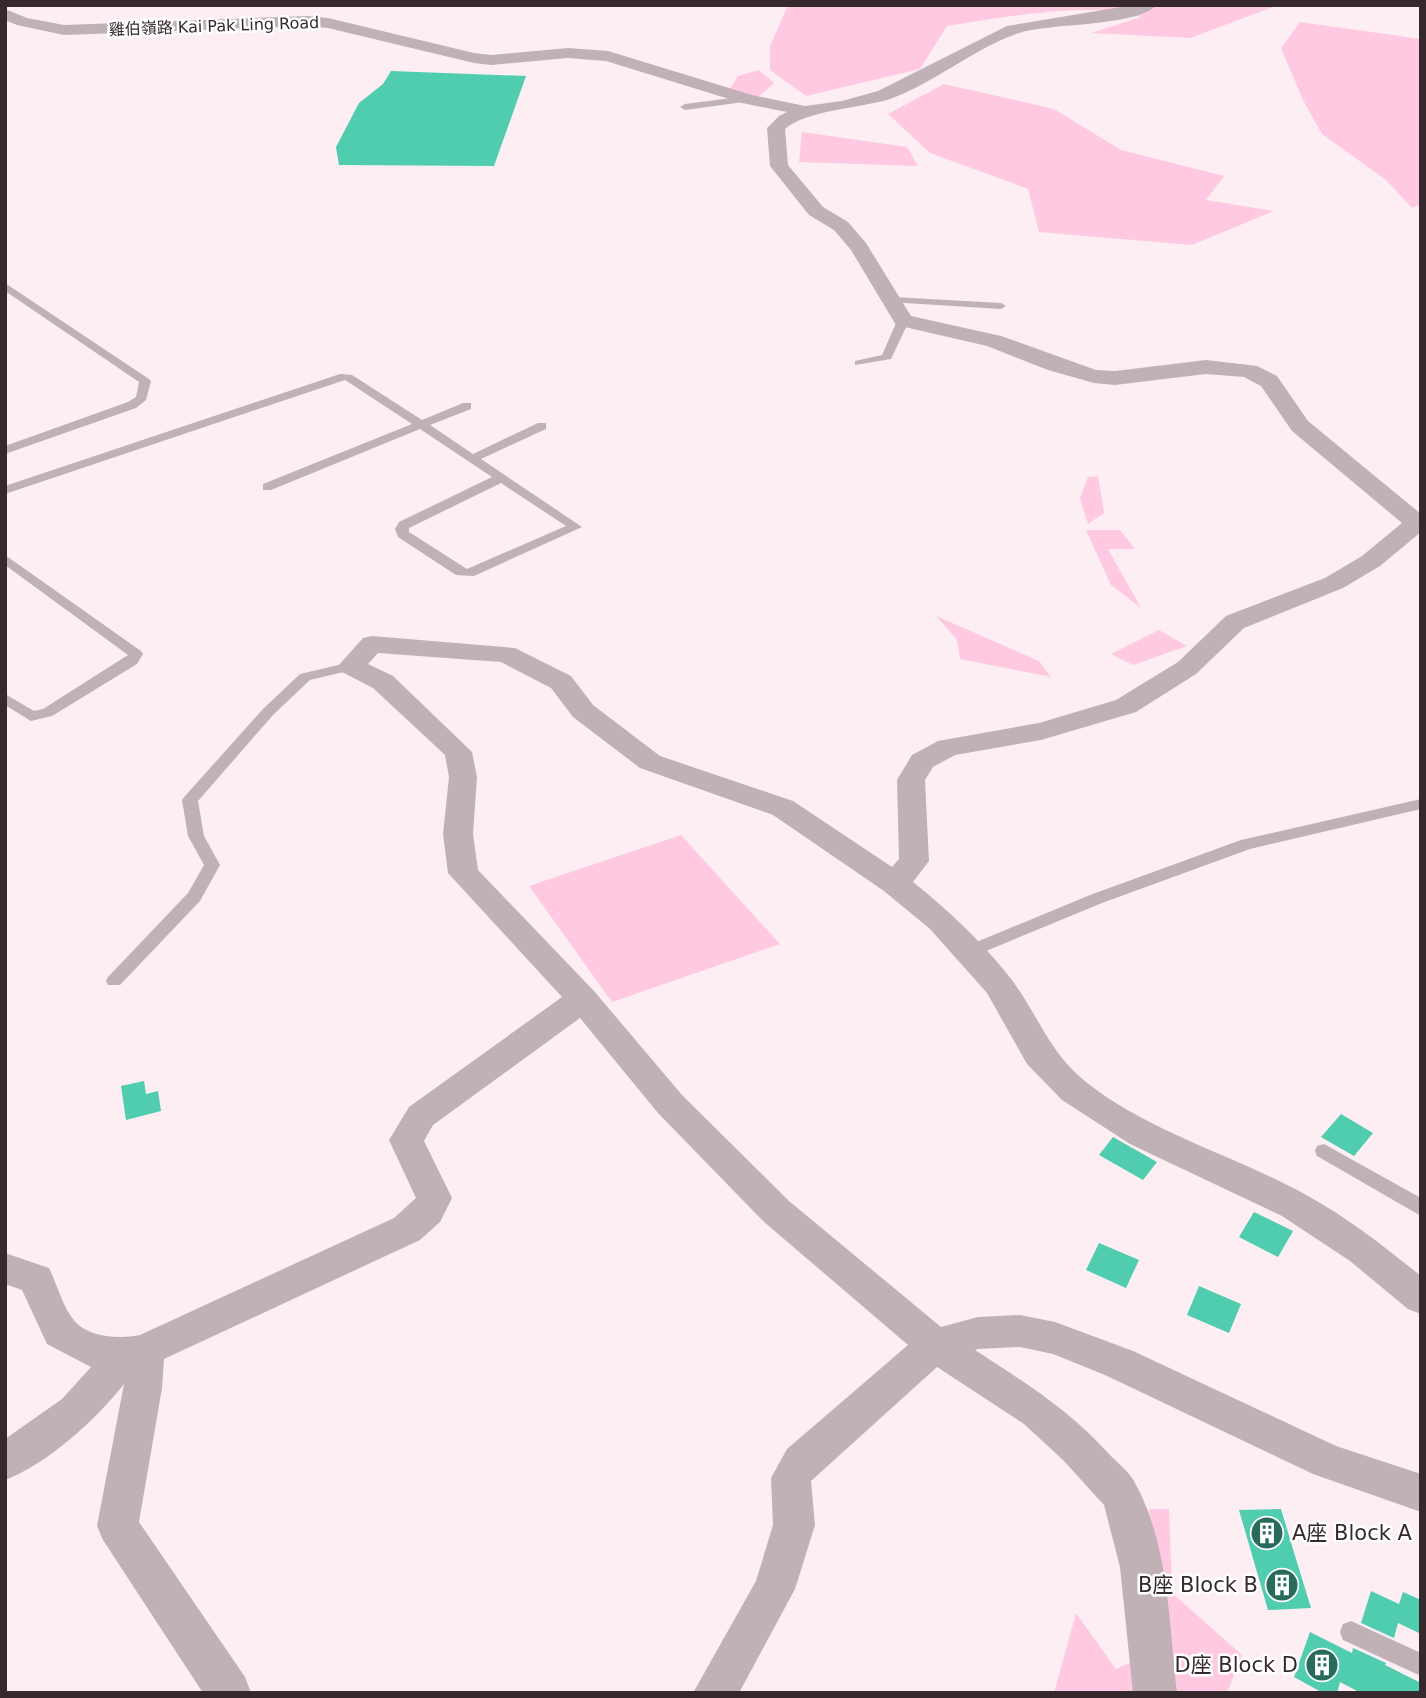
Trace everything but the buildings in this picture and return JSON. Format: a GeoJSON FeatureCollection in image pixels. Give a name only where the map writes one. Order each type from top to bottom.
{"type":"FeatureCollection","features":[{"type":"Feature","properties":{"kind":"street","name":"雞伯嶺路 Kai Pak Ling Road"},"geometry":{"type":"LineString","coordinates":[[5,13],[23,22],[64,30],[307,21],[328,23],[474,58],[501,59],[568,53],[608,56],[748,99],[805,111],[842,106],[884,95],[1013,29],[1129,12],[1149,5]]}},
{"type":"Feature","properties":{"kind":"street"},"geometry":{"type":"LineString","coordinates":[[805,111],[785,120],[776,128],[779,166],[816,211],[841,226],[859,247],[893,300],[903,321],[993,341],[1094,376],[1115,378],[1206,367],[1249,371],[1269,381],[1300,426],[1419,524],[1371,561],[1334,583],[1235,622],[1187,668],[1126,706],[1041,731],[948,747],[922,761],[911,780],[914,861],[895,884]]}},
{"type":"Feature","properties":{"kind":"street"},"geometry":{"type":"LineString","coordinates":[[1155,1693],[1142,1567],[1131,1523],[1119,1494],[1077,1447],[1038,1412],[935,1345],[767,1202],[670,1104],[583,999],[463,873],[458,834],[463,777],[458,752],[383,682],[351,666],[372,644],[442,652],[506,654],[561,682],[583,711],[650,762],[783,808],[895,884],[941,920],[998,985],[1039,1055],[1074,1091],[1142,1134],[1295,1206],[1418,1290]]}},
{"type":"Feature","properties":{"kind":"street"},"geometry":{"type":"LineString","coordinates":[[5,1462],[76,1411],[135,1353],[407,1229],[428,1212],[434,1198],[406,1140],[421,1116],[583,999]]}},
{"type":"Feature","properties":{"kind":"street"},"geometry":{"type":"LineString","coordinates":[[5,1268],[36,1279],[60,1332],[98,1353],[135,1353]]}},
{"type":"Feature","properties":{"kind":"street"},"geometry":{"type":"LineString","coordinates":[[715,1693],[774,1589],[794,1525],[791,1478],[800,1462],[935,1345],[978,1333],[1020,1331],[1055,1338],[1119,1363],[1327,1461],[1421,1493]]}},
{"type":"Feature","properties":{"kind":"street"},"geometry":{"type":"LineString","coordinates":[[135,1353],[143,1388],[118,1526],[229,1693]]}},
{"type":"Feature","properties":{"kind":"lane"},"geometry":{"type":"LineString","coordinates":[[685,107],[748,99]]}},
{"type":"Feature","properties":{"kind":"lane"},"geometry":{"type":"LineString","coordinates":[[5,286],[145,381],[142,398],[132,405],[5,450]]}},
{"type":"Feature","properties":{"kind":"lane"},"geometry":{"type":"LineString","coordinates":[[893,300],[1001,306]]}},
{"type":"Feature","properties":{"kind":"lane"},"geometry":{"type":"LineString","coordinates":[[859,363],[887,357],[903,321]]}},
{"type":"Feature","properties":{"kind":"lane"},"geometry":{"type":"LineString","coordinates":[[5,490],[340,377],[356,381],[576,527],[469,573],[461,572],[403,534],[401,529],[404,525],[501,478]]}},
{"type":"Feature","properties":{"kind":"lane"},"geometry":{"type":"LineString","coordinates":[[267,487],[467,405]]}},
{"type":"Feature","properties":{"kind":"lane"},"geometry":{"type":"LineString","coordinates":[[472,459],[542,426]]}},
{"type":"Feature","properties":{"kind":"lane"},"geometry":{"type":"LineString","coordinates":[[5,559],[135,654],[132,662],[47,713],[31,716],[5,698]]}},
{"type":"Feature","properties":{"kind":"lane"},"geometry":{"type":"LineString","coordinates":[[114,981],[194,897],[212,866],[196,836],[190,800],[268,712],[305,677],[351,666]]}},
{"type":"Feature","properties":{"kind":"lane"},"geometry":{"type":"LineString","coordinates":[[968,952],[1096,899],[1247,844],[1421,804]]}},
{"type":"Feature","properties":{"kind":"lane"},"geometry":{"type":"LineString","coordinates":[[1324,1151],[1421,1208]]}},
{"type":"Feature","properties":{"kind":"lane"},"geometry":{"type":"LineString","coordinates":[[1351,1632],[1421,1665]]}},
{"type":"Feature","properties":{"kind":"shaded area"},"geometry":{"type":"Polygon","coordinates":[[[788,5],[1278,5],[1190,38],[1091,33],[1141,17],[1097,10],[1045,12],[947,26],[920,69],[806,96],[770,70],[770,46],[788,5]]]}},
{"type":"Feature","properties":{"kind":"shaded area"},"geometry":{"type":"Polygon","coordinates":[[[1300,22],[1421,39],[1421,204],[1412,208],[1386,180],[1322,134],[1303,100],[1281,48],[1300,22]]]}},
{"type":"Feature","properties":{"kind":"shaded area"},"geometry":{"type":"Polygon","coordinates":[[[759,70],[774,83],[758,97],[730,89],[738,76],[759,70]]]}},
{"type":"Feature","properties":{"kind":"shaded area"},"geometry":{"type":"Polygon","coordinates":[[[944,84],[1054,109],[1121,150],[1224,176],[1206,200],[1274,211],[1192,245],[1039,232],[1028,189],[930,153],[888,114],[944,84]]]}},
{"type":"Feature","properties":{"kind":"shaded area"},"geometry":{"type":"Polygon","coordinates":[[[802,132],[907,147],[918,166],[799,162],[802,132]]]}},
{"type":"Feature","properties":{"kind":"shaded area"},"geometry":{"type":"Polygon","coordinates":[[[1098,476],[1104,513],[1088,524],[1080,498],[1088,477],[1098,476]]]}},
{"type":"Feature","properties":{"kind":"shaded area"},"geometry":{"type":"Polygon","coordinates":[[[1086,530],[1120,530],[1135,549],[1108,549],[1141,608],[1111,585],[1086,530]]]}},
{"type":"Feature","properties":{"kind":"shaded area"},"geometry":{"type":"Polygon","coordinates":[[[936,616],[1039,661],[1051,677],[960,659],[957,640],[936,616]]]}},
{"type":"Feature","properties":{"kind":"shaded area"},"geometry":{"type":"Polygon","coordinates":[[[1159,630],[1187,646],[1133,665],[1111,654],[1159,630]]]}},
{"type":"Feature","properties":{"kind":"shaded area"},"geometry":{"type":"Polygon","coordinates":[[[681,835],[780,944],[612,1002],[529,886],[681,835]]]}},
{"type":"Feature","properties":{"kind":"shaded area"},"geometry":{"type":"Polygon","coordinates":[[[1149,1509],[1169,1509],[1172,1593],[1242,1655],[1227,1693],[1054,1693],[1076,1613],[1116,1669],[1168,1645],[1149,1509]]]}},
{"type":"Feature","properties":{"kind":"place","name":"A座 Block A"},"geometry":{"type":"Point","coordinates":[1267,1533]}},
{"type":"Feature","properties":{"kind":"place","name":"B座 Block B"},"geometry":{"type":"Point","coordinates":[1282,1585]}},
{"type":"Feature","properties":{"kind":"place","name":"D座 Block D"},"geometry":{"type":"Point","coordinates":[1322,1665]}}]}
